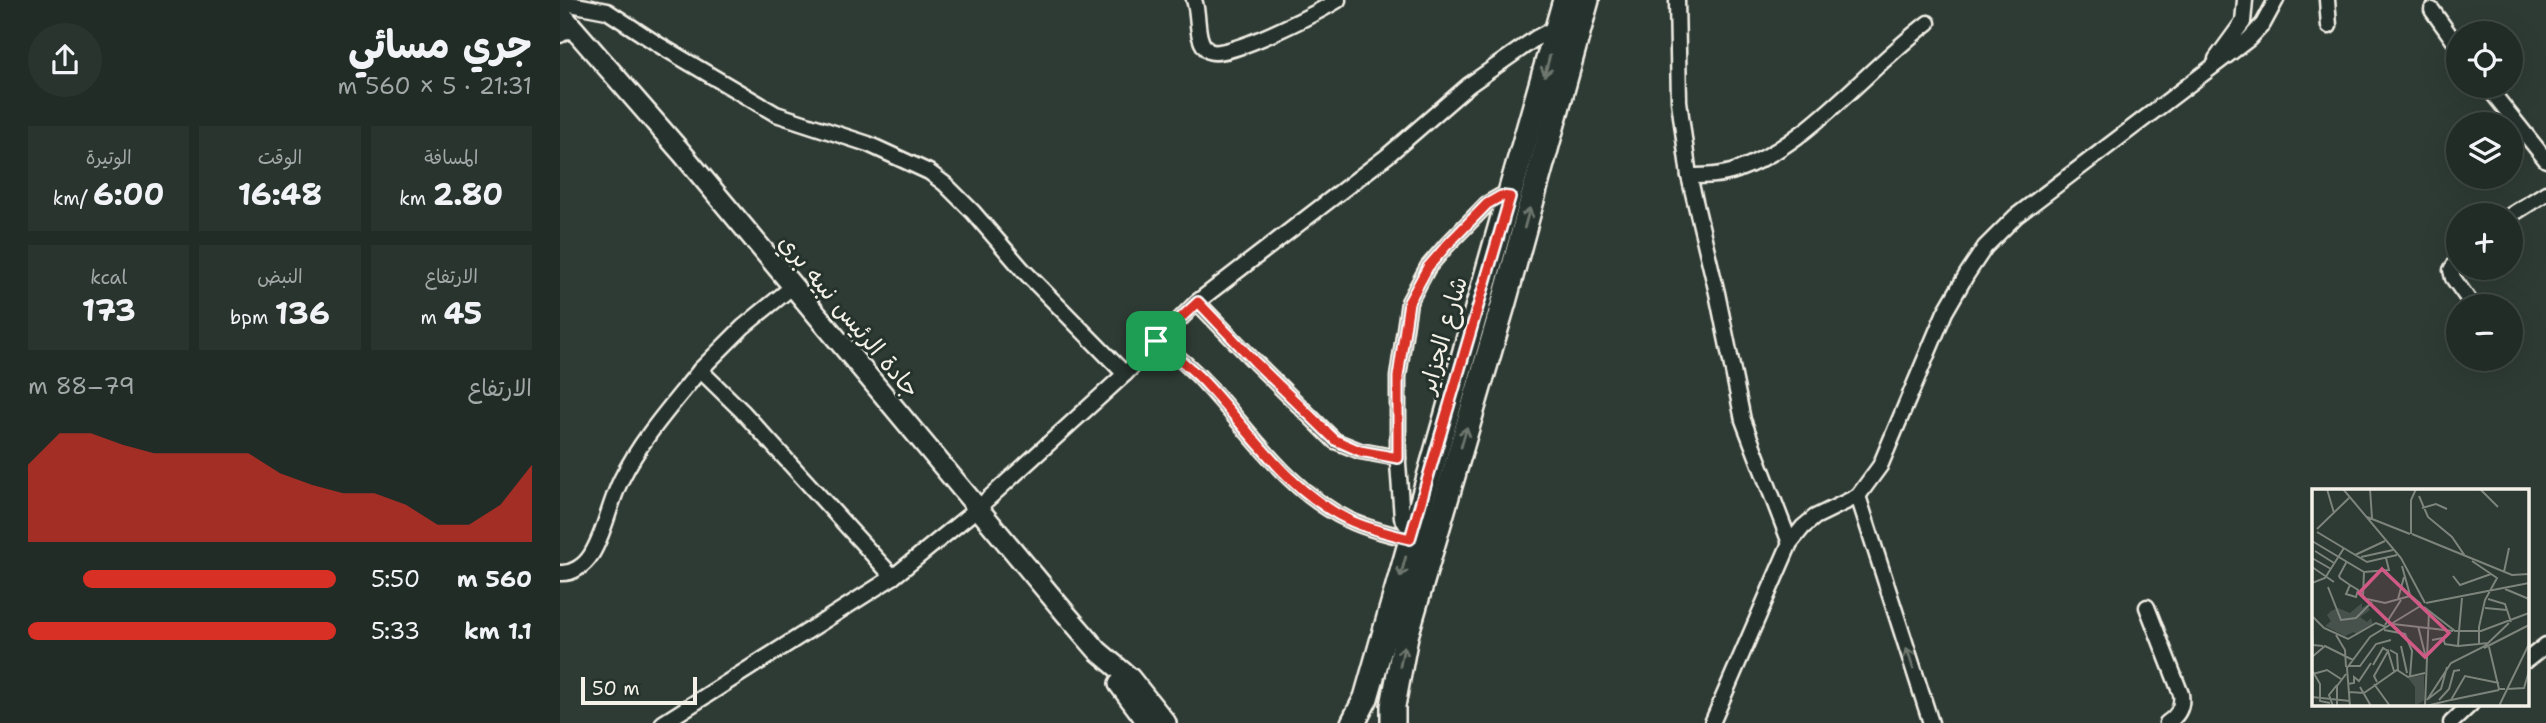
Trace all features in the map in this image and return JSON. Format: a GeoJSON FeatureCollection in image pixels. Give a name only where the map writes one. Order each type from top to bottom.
{"type":"FeatureCollection","features":[{"type":"Feature","properties":{"kind":"main road","name":"شارع الجزاير"},"geometry":{"type":"LineString","coordinates":[[1353,723],[1366,698],[1565,0]]}},
{"type":"Feature","properties":{"kind":"main road","name":"شارع الجزاير"},"geometry":{"type":"LineString","coordinates":[[1393,723],[1397,681],[1406,636],[1508,289],[1587,0]]}},
{"type":"Feature","properties":{"kind":"main road","name":"جادة الرئيس نبيه بري"},"geometry":{"type":"LineString","coordinates":[[564,25],[682,153],[1098,651]]}},
{"type":"Feature","properties":{"kind":"main road"},"geometry":{"type":"LineString","coordinates":[[1098,651],[1148,723]]}},
{"type":"Feature","properties":{"kind":"main road"},"geometry":{"type":"LineString","coordinates":[[1098,651],[1130,678],[1166,723]]}},
{"type":"Feature","properties":{"kind":"street"},"geometry":{"type":"LineString","coordinates":[[1194,0],[1202,41],[1214,52],[1239,48],[1338,0]]}},
{"type":"Feature","properties":{"kind":"street"},"geometry":{"type":"LineString","coordinates":[[1677,0],[1679,101],[1689,176],[1743,420],[1790,543]]}},
{"type":"Feature","properties":{"kind":"street"},"geometry":{"type":"LineString","coordinates":[[2207,71],[2242,22],[2245,0]]}},
{"type":"Feature","properties":{"kind":"street"},"geometry":{"type":"LineString","coordinates":[[1712,723],[1790,543],[1815,517],[1858,496],[1880,466],[1945,312],[1985,247],[2025,209],[2249,38],[2263,24],[2276,0]]}},
{"type":"Feature","properties":{"kind":"street"},"geometry":{"type":"LineString","coordinates":[[2327,0],[2329,26]]}},
{"type":"Feature","properties":{"kind":"street"},"geometry":{"type":"LineString","coordinates":[[560,2],[607,12],[776,114],[868,144],[929,172],[973,212],[1022,269],[1125,374]]}},
{"type":"Feature","properties":{"kind":"street"},"geometry":{"type":"LineString","coordinates":[[2432,10],[2446,30]]}},
{"type":"Feature","properties":{"kind":"street"},"geometry":{"type":"LineString","coordinates":[[1689,176],[1714,176],[1737,170],[1780,149],[1795,139],[1928,23]]}},
{"type":"Feature","properties":{"kind":"street"},"geometry":{"type":"LineString","coordinates":[[663,723],[893,577],[978,508],[1125,374],[1198,302],[1387,156],[1469,85],[1536,37],[1557,27]]}},
{"type":"Feature","properties":{"kind":"street"},"geometry":{"type":"LineString","coordinates":[[2497,98],[2546,160]]}},
{"type":"Feature","properties":{"kind":"street"},"geometry":{"type":"LineString","coordinates":[[2523,207],[2546,193]]}},
{"type":"Feature","properties":{"kind":"street"},"geometry":{"type":"LineString","coordinates":[[1411,536],[1402,518],[1398,458],[1398,377],[1409,302],[1428,267],[1447,245],[1487,204],[1501,196],[1510,197]]}},
{"type":"Feature","properties":{"kind":"street"},"geometry":{"type":"LineString","coordinates":[[560,573],[579,569],[590,556],[631,460],[700,370],[743,327],[792,286]]}},
{"type":"Feature","properties":{"kind":"street"},"geometry":{"type":"LineString","coordinates":[[1198,302],[1335,440],[1360,451],[1398,458]]}},
{"type":"Feature","properties":{"kind":"street"},"geometry":{"type":"LineString","coordinates":[[1156,341],[1208,386],[1276,465],[1319,502],[1347,520],[1363,526],[1411,536]]}},
{"type":"Feature","properties":{"kind":"street"},"geometry":{"type":"LineString","coordinates":[[700,370],[742,411],[893,577]]}},
{"type":"Feature","properties":{"kind":"street"},"geometry":{"type":"LineString","coordinates":[[1858,496],[1931,723]]}},
{"type":"Feature","properties":{"kind":"street"},"geometry":{"type":"LineString","coordinates":[[2147,607],[2182,701],[2177,715],[2166,723]]}},
{"type":"Feature","properties":{"kind":"street"},"geometry":{"type":"LineString","coordinates":[[2528,659],[2546,645]]}},
{"type":"Feature","properties":{"kind":"street"},"geometry":{"type":"LineString","coordinates":[[2451,723],[2469,706]]}},
{"type":"Feature","properties":{"kind":"route"},"geometry":{"type":"LineString","coordinates":[[1501,196],[1510,197],[1410,539],[1347,520],[1319,502],[1276,465],[1208,386],[1156,341],[1198,302],[1321,429],[1335,440],[1360,451],[1398,458],[1398,377],[1409,302],[1428,267],[1447,245],[1491,200],[1501,196]]}}]}
